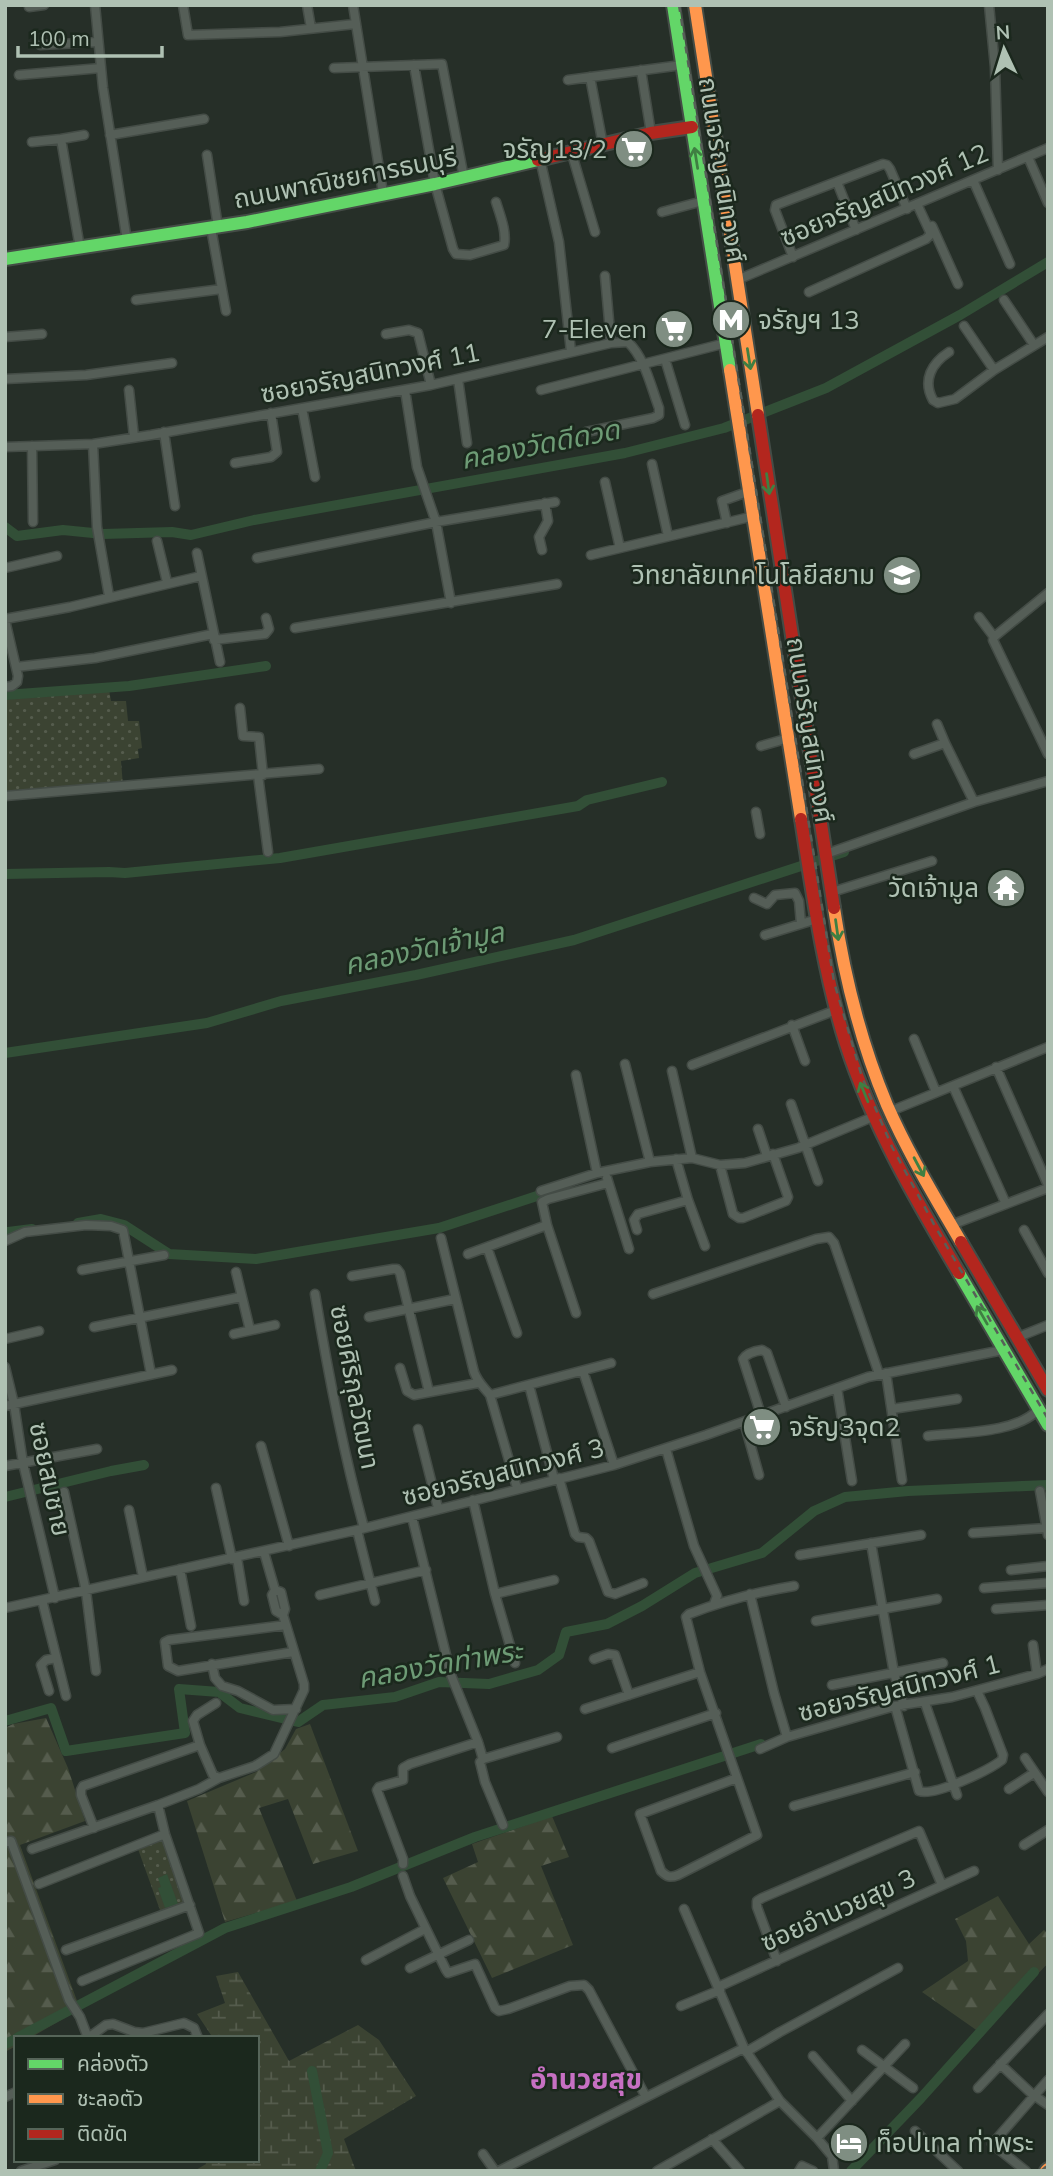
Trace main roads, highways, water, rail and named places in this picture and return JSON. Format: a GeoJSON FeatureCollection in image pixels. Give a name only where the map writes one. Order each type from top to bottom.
{"type":"FeatureCollection","features":[{"type":"Feature","properties":{"kind":"main road","name":"ถนนจรัญสนิทวงศ์"},"geometry":{"type":"LineString","coordinates":[[673,5],[822,952],[836,1010],[846,1044],[875,1116],[913,1195],[1044,1420]]}},
{"type":"Feature","properties":{"kind":"main road","name":"ถนนจรัญสนิทวงศ์"},"geometry":{"type":"LineString","coordinates":[[695,5],[840,949],[854,1005],[891,1111],[951,1225],[1048,1390]]}},
{"type":"Feature","properties":{"kind":"main road","name":"ถนนพาณิชยการธนบุรี"},"geometry":{"type":"LineString","coordinates":[[5,259],[214,227],[464,178],[571,150],[692,127]]}},
{"type":"Feature","properties":{"kind":"main road"},"geometry":{"type":"LineString","coordinates":[[786,721],[805,718]]}},
{"type":"Feature","properties":{"kind":"main road"},"geometry":{"type":"LineString","coordinates":[[836,1010],[854,1005]]}},
{"type":"Feature","properties":{"kind":"waterway","name":"คลองวัดดีดวด"},"geometry":{"type":"LineString","coordinates":[[5,527],[17,536],[63,530],[103,534],[172,532],[191,535],[254,520],[625,453],[724,428],[826,388],[960,315],[1048,262]]}},
{"type":"Feature","properties":{"kind":"waterway"},"geometry":{"type":"LineString","coordinates":[[5,695],[129,686],[266,666]]}},
{"type":"Feature","properties":{"kind":"waterway"},"geometry":{"type":"LineString","coordinates":[[5,874],[125,873],[280,858],[578,806],[587,800],[662,782]]}},
{"type":"Feature","properties":{"kind":"waterway","name":"คลองวัดเจ้ามูล"},"geometry":{"type":"LineString","coordinates":[[5,1053],[207,1023],[281,1001],[574,940],[844,852]]}},
{"type":"Feature","properties":{"kind":"waterway"},"geometry":{"type":"LineString","coordinates":[[78,1223],[101,1219],[124,1225],[169,1254],[256,1259],[439,1228],[549,1192]]}},
{"type":"Feature","properties":{"kind":"waterway"},"geometry":{"type":"LineString","coordinates":[[5,1234],[32,1229]]}},
{"type":"Feature","properties":{"kind":"waterway"},"geometry":{"type":"LineString","coordinates":[[5,1497],[144,1465]]}},
{"type":"Feature","properties":{"kind":"waterway","name":"คลองวัดท่าพระ"},"geometry":{"type":"LineString","coordinates":[[5,1721],[51,1708],[66,1751],[185,1733],[179,1689],[219,1692],[240,1708],[298,1722],[323,1705],[395,1697],[439,1682],[489,1684],[538,1670],[559,1655],[566,1632],[607,1624],[695,1573],[762,1553],[814,1511],[845,1497],[908,1491],[1048,1485]]}},
{"type":"Feature","properties":{"kind":"waterway"},"geometry":{"type":"LineString","coordinates":[[21,2036],[225,1928],[351,1887],[475,1837],[761,1744]]}},
{"type":"Feature","properties":{"kind":"waterway"},"geometry":{"type":"LineString","coordinates":[[851,2171],[921,2098],[1034,1972]]}},
{"type":"Feature","properties":{"kind":"waterway"},"geometry":{"type":"LineString","coordinates":[[5,2044],[14,2040]]}},
{"type":"Feature","properties":{"kind":"waterway"},"geometry":{"type":"LineString","coordinates":[[312,2071],[328,2153],[320,2171]]}},
{"type":"Feature","properties":{"kind":"railway"},"geometry":{"type":"LineString","coordinates":[[679,5],[834,982],[862,1077],[892,1147],[936,1228],[1048,1419]]}},
{"type":"Feature","properties":{"kind":"railway"},"geometry":{"type":"LineString","coordinates":[[1041,2171],[1048,2165]]}},
{"type":"Feature","properties":{"kind":"place","name":"จรัญ13/2"},"geometry":{"type":"Point","coordinates":[634,149]}},
{"type":"Feature","properties":{"kind":"place","name":"จรัญฯ 13"},"geometry":{"type":"Point","coordinates":[731,320]}},
{"type":"Feature","properties":{"kind":"place","name":"7-Eleven"},"geometry":{"type":"Point","coordinates":[674,329]}},
{"type":"Feature","properties":{"kind":"place","name":"วิทยาลัยเทคโนโลยีสยาม"},"geometry":{"type":"Point","coordinates":[902,575]}},
{"type":"Feature","properties":{"kind":"place","name":"วัดเจ้ามูล"},"geometry":{"type":"Point","coordinates":[1006,888]}},
{"type":"Feature","properties":{"kind":"place","name":"จรัญ3จุด2"},"geometry":{"type":"Point","coordinates":[762,1427]}},
{"type":"Feature","properties":{"kind":"place","name":"ท็อปเทล ท่าพระ"},"geometry":{"type":"Point","coordinates":[849,2143]}},
{"type":"Feature","properties":{"kind":"district","name":"อำนวยสุข"},"geometry":{"type":"Point","coordinates":[586,2079]}}]}
